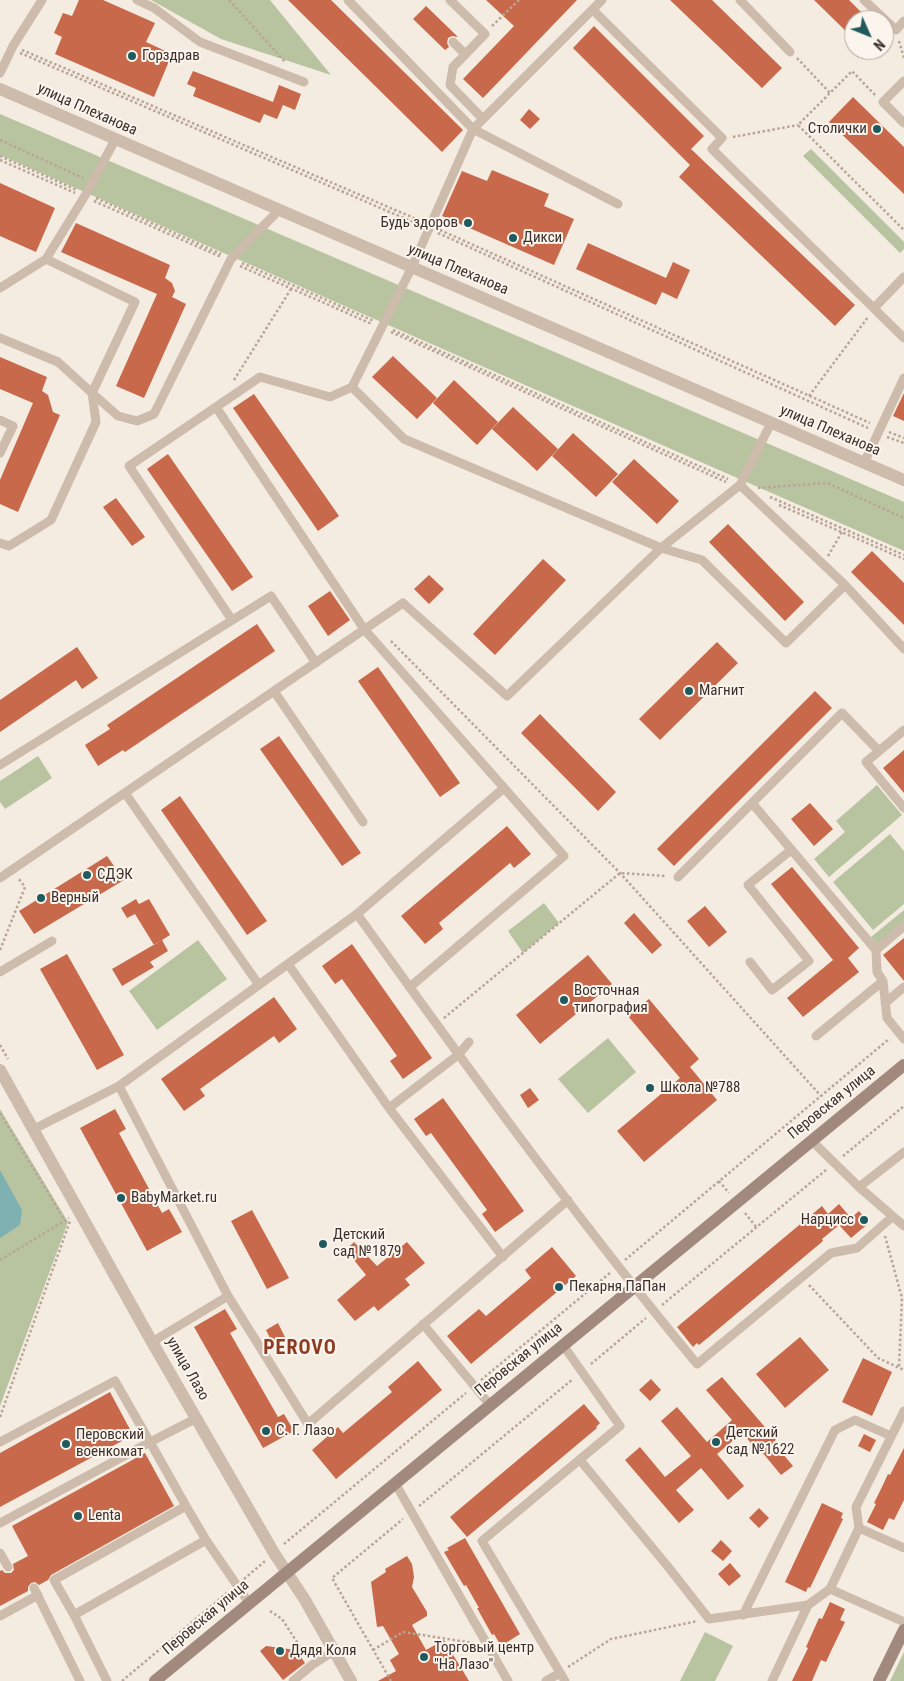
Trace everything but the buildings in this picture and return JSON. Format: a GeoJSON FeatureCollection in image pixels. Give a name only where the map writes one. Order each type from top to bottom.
{"type":"FeatureCollection","features":[{"type":"Feature","properties":{"kind":"main road","name":"Перовская улица"},"geometry":{"type":"LineString","coordinates":[[155,1681],[904,1065]]}},
{"type":"Feature","properties":{"kind":"main road"},"geometry":{"type":"LineString","coordinates":[[880,1681],[904,1630]]}},
{"type":"Feature","properties":{"kind":"street","name":"улица Плеханова"},"geometry":{"type":"LineString","coordinates":[[0,89],[904,480]]}},
{"type":"Feature","properties":{"kind":"street","name":"улица Лазо"},"geometry":{"type":"LineString","coordinates":[[0,1070],[152,1342],[351,1681]]}},
{"type":"Feature","properties":{"kind":"lane"},"geometry":{"type":"LineString","coordinates":[[0,72],[12,48],[42,0]]}},
{"type":"Feature","properties":{"kind":"lane"},"geometry":{"type":"LineString","coordinates":[[137,0],[154,8],[200,42],[304,82]]}},
{"type":"Feature","properties":{"kind":"lane"},"geometry":{"type":"LineString","coordinates":[[348,0],[473,129],[618,204]]}},
{"type":"Feature","properties":{"kind":"lane"},"geometry":{"type":"LineString","coordinates":[[450,0],[485,34],[452,67],[450,85],[483,119]]}},
{"type":"Feature","properties":{"kind":"lane"},"geometry":{"type":"LineString","coordinates":[[232,620],[129,466],[260,377],[330,397],[352,387],[412,268],[473,129],[602,0]]}},
{"type":"Feature","properties":{"kind":"lane"},"geometry":{"type":"LineString","coordinates":[[740,0],[790,52]]}},
{"type":"Feature","properties":{"kind":"lane"},"geometry":{"type":"LineString","coordinates":[[864,0],[896,30],[904,21]]}},
{"type":"Feature","properties":{"kind":"lane"},"geometry":{"type":"LineString","coordinates":[[593,10],[722,138],[712,149],[904,338]]}},
{"type":"Feature","properties":{"kind":"lane"},"geometry":{"type":"LineString","coordinates":[[453,42],[465,54]]}},
{"type":"Feature","properties":{"kind":"lane"},"geometry":{"type":"LineString","coordinates":[[904,81],[883,102],[904,123]]}},
{"type":"Feature","properties":{"kind":"lane"},"geometry":{"type":"LineString","coordinates":[[897,116],[904,109]]}},
{"type":"Feature","properties":{"kind":"lane"},"geometry":{"type":"LineString","coordinates":[[0,288],[46,259],[93,182],[115,140]]}},
{"type":"Feature","properties":{"kind":"lane"},"geometry":{"type":"LineString","coordinates":[[0,338],[58,362],[118,416],[137,421],[154,414],[230,260],[278,210]]}},
{"type":"Feature","properties":{"kind":"lane"},"geometry":{"type":"LineString","coordinates":[[0,543],[9,546],[51,520],[96,422],[92,393],[135,302],[46,259]]}},
{"type":"Feature","properties":{"kind":"lane"},"geometry":{"type":"LineString","coordinates":[[874,308],[904,277]]}},
{"type":"Feature","properties":{"kind":"lane"},"geometry":{"type":"LineString","coordinates":[[864,463],[904,378]]}},
{"type":"Feature","properties":{"kind":"lane"},"geometry":{"type":"LineString","coordinates":[[352,387],[404,439],[661,548],[702,560],[786,643],[845,585]]}},
{"type":"Feature","properties":{"kind":"lane"},"geometry":{"type":"LineString","coordinates":[[216,407],[364,629],[564,856],[410,987]]}},
{"type":"Feature","properties":{"kind":"lane"},"geometry":{"type":"LineString","coordinates":[[0,420],[13,426],[0,453]]}},
{"type":"Feature","properties":{"kind":"lane"},"geometry":{"type":"LineString","coordinates":[[0,878],[402,603],[507,696],[661,548],[739,486],[771,424]]}},
{"type":"Feature","properties":{"kind":"lane"},"geometry":{"type":"LineString","coordinates":[[739,486],[749,492],[845,585],[904,649]]}},
{"type":"Feature","properties":{"kind":"lane"},"geometry":{"type":"LineString","coordinates":[[0,765],[271,596],[316,663]]}},
{"type":"Feature","properties":{"kind":"lane"},"geometry":{"type":"LineString","coordinates":[[274,691],[363,822]]}},
{"type":"Feature","properties":{"kind":"lane"},"geometry":{"type":"LineString","coordinates":[[678,877],[842,713],[879,751]]}},
{"type":"Feature","properties":{"kind":"lane"},"geometry":{"type":"LineString","coordinates":[[904,730],[866,762],[904,808]]}},
{"type":"Feature","properties":{"kind":"lane"},"geometry":{"type":"LineString","coordinates":[[32,1130],[119,1086],[288,964],[357,914],[504,788]]}},
{"type":"Feature","properties":{"kind":"lane"},"geometry":{"type":"LineString","coordinates":[[125,793],[259,985]]}},
{"type":"Feature","properties":{"kind":"lane"},"geometry":{"type":"LineString","coordinates":[[752,803],[876,950],[877,972],[883,981],[886,1018],[901,1035]]}},
{"type":"Feature","properties":{"kind":"lane"},"geometry":{"type":"LineString","coordinates":[[750,962],[772,990],[809,960],[748,885],[792,850]]}},
{"type":"Feature","properties":{"kind":"lane"},"geometry":{"type":"LineString","coordinates":[[357,914],[458,1055],[617,1266],[697,1364],[831,1253],[857,1248],[892,1217]]}},
{"type":"Feature","properties":{"kind":"lane"},"geometry":{"type":"LineString","coordinates":[[876,950],[904,926]]}},
{"type":"Feature","properties":{"kind":"lane"},"geometry":{"type":"LineString","coordinates":[[0,972],[52,941]]}},
{"type":"Feature","properties":{"kind":"lane"},"geometry":{"type":"LineString","coordinates":[[288,964],[389,1108],[503,1256]]}},
{"type":"Feature","properties":{"kind":"lane"},"geometry":{"type":"LineString","coordinates":[[816,1036],[883,981]]}},
{"type":"Feature","properties":{"kind":"lane"},"geometry":{"type":"LineString","coordinates":[[885,1003],[904,987]]}},
{"type":"Feature","properties":{"kind":"lane"},"geometry":{"type":"LineString","coordinates":[[389,1108],[458,1055],[469,1042]]}},
{"type":"Feature","properties":{"kind":"lane"},"geometry":{"type":"LineString","coordinates":[[119,1086],[228,1296],[308,1424],[568,1200]]}},
{"type":"Feature","properties":{"kind":"lane"},"geometry":{"type":"LineString","coordinates":[[812,1141],[859,1187],[904,1226]]}},
{"type":"Feature","properties":{"kind":"lane"},"geometry":{"type":"LineString","coordinates":[[859,1187],[904,1152]]}},
{"type":"Feature","properties":{"kind":"lane"},"geometry":{"type":"LineString","coordinates":[[152,1342],[228,1296]]}},
{"type":"Feature","properties":{"kind":"lane"},"geometry":{"type":"LineString","coordinates":[[423,1324],[490,1405]]}},
{"type":"Feature","properties":{"kind":"lane"},"geometry":{"type":"LineString","coordinates":[[563,1345],[620,1426],[482,1541],[565,1681]]}},
{"type":"Feature","properties":{"kind":"lane"},"geometry":{"type":"LineString","coordinates":[[0,1442],[115,1381],[206,1540],[249,1603]]}},
{"type":"Feature","properties":{"kind":"lane"},"geometry":{"type":"LineString","coordinates":[[772,1681],[808,1606],[830,1589],[859,1528],[856,1507],[904,1411]]}},
{"type":"Feature","properties":{"kind":"lane"},"geometry":{"type":"LineString","coordinates":[[0,1524],[197,1418]]}},
{"type":"Feature","properties":{"kind":"lane"},"geometry":{"type":"LineString","coordinates":[[743,1615],[836,1430],[855,1420],[891,1436]]}},
{"type":"Feature","properties":{"kind":"lane"},"geometry":{"type":"LineString","coordinates":[[580,1460],[709,1619],[808,1606]]}},
{"type":"Feature","properties":{"kind":"lane"},"geometry":{"type":"LineString","coordinates":[[395,1483],[508,1681]]}},
{"type":"Feature","properties":{"kind":"lane"},"geometry":{"type":"LineString","coordinates":[[107,1681],[54,1580],[186,1506]]}},
{"type":"Feature","properties":{"kind":"lane"},"geometry":{"type":"LineString","coordinates":[[859,1528],[904,1548]]}},
{"type":"Feature","properties":{"kind":"lane"},"geometry":{"type":"LineString","coordinates":[[74,1615],[206,1540]]}},
{"type":"Feature","properties":{"kind":"lane"},"geometry":{"type":"LineString","coordinates":[[0,1553],[8,1567]]}},
{"type":"Feature","properties":{"kind":"lane"},"geometry":{"type":"LineString","coordinates":[[830,1589],[904,1622]]}},
{"type":"Feature","properties":{"kind":"lane"},"geometry":{"type":"LineString","coordinates":[[0,1616],[36,1591],[80,1681]]}},
{"type":"Feature","properties":{"kind":"lane"},"geometry":{"type":"LineString","coordinates":[[292,1681],[334,1651]]}},
{"type":"Feature","properties":{"kind":"lane"},"geometry":{"type":"LineString","coordinates":[[546,1681],[560,1672]]}},
{"type":"Feature","properties":{"kind":"path"},"geometry":{"type":"LineString","coordinates":[[229,0],[304,82]]}},
{"type":"Feature","properties":{"kind":"path"},"geometry":{"type":"LineString","coordinates":[[485,20],[492,27],[519,0]]}},
{"type":"Feature","properties":{"kind":"path"},"geometry":{"type":"LineString","coordinates":[[896,30],[904,58]]}},
{"type":"Feature","properties":{"kind":"path"},"geometry":{"type":"LineString","coordinates":[[12,48],[429,227],[809,396],[904,443]]}},
{"type":"Feature","properties":{"kind":"path"},"geometry":{"type":"LineString","coordinates":[[790,52],[830,93]]}},
{"type":"Feature","properties":{"kind":"path"},"geometry":{"type":"LineString","coordinates":[[722,138],[798,125],[852,71],[883,102]]}},
{"type":"Feature","properties":{"kind":"path"},"geometry":{"type":"LineString","coordinates":[[798,125],[904,230]]}},
{"type":"Feature","properties":{"kind":"path"},"geometry":{"type":"LineString","coordinates":[[0,140],[93,182]]}},
{"type":"Feature","properties":{"kind":"path"},"geometry":{"type":"LineString","coordinates":[[0,156],[291,288],[382,326]]}},
{"type":"Feature","properties":{"kind":"path"},"geometry":{"type":"LineString","coordinates":[[0,160],[85,195]]}},
{"type":"Feature","properties":{"kind":"path"},"geometry":{"type":"LineString","coordinates":[[429,227],[879,430],[904,438]]}},
{"type":"Feature","properties":{"kind":"path"},"geometry":{"type":"LineString","coordinates":[[230,260],[739,486],[750,488],[827,483],[904,518]]}},
{"type":"Feature","properties":{"kind":"path"},"geometry":{"type":"LineString","coordinates":[[229,398],[234,380],[291,288]]}},
{"type":"Feature","properties":{"kind":"path"},"geometry":{"type":"LineString","coordinates":[[809,396],[874,308]]}},
{"type":"Feature","properties":{"kind":"path"},"geometry":{"type":"LineString","coordinates":[[749,492],[904,555]]}},
{"type":"Feature","properties":{"kind":"path"},"geometry":{"type":"LineString","coordinates":[[766,496],[904,559]]}},
{"type":"Feature","properties":{"kind":"path"},"geometry":{"type":"LineString","coordinates":[[823,565],[843,530]]}},
{"type":"Feature","properties":{"kind":"path"},"geometry":{"type":"LineString","coordinates":[[386,635],[620,872],[821,1096]]}},
{"type":"Feature","properties":{"kind":"path"},"geometry":{"type":"LineString","coordinates":[[0,950],[25,887],[12,870]]}},
{"type":"Feature","properties":{"kind":"path"},"geometry":{"type":"LineString","coordinates":[[436,1024],[620,872],[678,877]]}},
{"type":"Feature","properties":{"kind":"path"},"geometry":{"type":"LineString","coordinates":[[284,1545],[821,1096],[901,1035]]}},
{"type":"Feature","properties":{"kind":"path"},"geometry":{"type":"LineString","coordinates":[[391,1681],[332,1578],[904,1106]]}},
{"type":"Feature","properties":{"kind":"path"},"geometry":{"type":"LineString","coordinates":[[0,1113],[64,1221],[0,1260]]}},
{"type":"Feature","properties":{"kind":"path"},"geometry":{"type":"LineString","coordinates":[[0,1417],[71,1217]]}},
{"type":"Feature","properties":{"kind":"path"},"geometry":{"type":"LineString","coordinates":[[882,1226],[902,1298],[899,1367]]}},
{"type":"Feature","properties":{"kind":"path"},"geometry":{"type":"LineString","coordinates":[[801,1277],[878,1358],[904,1370]]}},
{"type":"Feature","properties":{"kind":"path"},"geometry":{"type":"LineString","coordinates":[[122,1681],[264,1562]]}},
{"type":"Feature","properties":{"kind":"path"},"geometry":{"type":"LineString","coordinates":[[270,1611],[282,1620],[312,1666]]}},
{"type":"Feature","properties":{"kind":"path"},"geometry":{"type":"LineString","coordinates":[[560,1672],[611,1639],[709,1619]]}},
{"type":"Feature","properties":{"kind":"path"},"geometry":{"type":"LineString","coordinates":[[373,1650],[403,1632],[487,1645]]}},
{"type":"Feature","properties":{"kind":"green space"},"geometry":{"type":"Polygon","coordinates":[[[151,0],[270,0],[331,75],[221,39],[151,0]]]}},
{"type":"Feature","properties":{"kind":"green space"},"geometry":{"type":"Polygon","coordinates":[[[0,114],[904,502],[904,551],[0,155],[0,114]]]}},
{"type":"Feature","properties":{"kind":"green space"},"geometry":{"type":"Polygon","coordinates":[[[811,149],[904,242],[904,249],[900,253],[803,156],[811,149]]]}},
{"type":"Feature","properties":{"kind":"green space"},"geometry":{"type":"Polygon","coordinates":[[[38,756],[52,778],[5,809],[0,802],[0,781],[38,756]]]}},
{"type":"Feature","properties":{"kind":"green space"},"geometry":{"type":"Polygon","coordinates":[[[877,785],[902,815],[829,877],[814,859],[845,832],[836,821],[877,785]]]}},
{"type":"Feature","properties":{"kind":"green space"},"geometry":{"type":"Polygon","coordinates":[[[890,834],[904,851],[904,904],[873,930],[833,882],[890,834]]]}},
{"type":"Feature","properties":{"kind":"green space"},"geometry":{"type":"Polygon","coordinates":[[[544,903],[559,923],[523,953],[508,931],[544,903]]]}},
{"type":"Feature","properties":{"kind":"green space"},"geometry":{"type":"Polygon","coordinates":[[[904,910],[904,921],[877,944],[871,937],[904,910]]]}},
{"type":"Feature","properties":{"kind":"green space"},"geometry":{"type":"Polygon","coordinates":[[[198,940],[227,979],[157,1030],[129,991],[198,940]]]}},
{"type":"Feature","properties":{"kind":"green space"},"geometry":{"type":"Polygon","coordinates":[[[608,1038],[636,1072],[588,1113],[558,1079],[608,1038]]]}},
{"type":"Feature","properties":{"kind":"green space"},"geometry":{"type":"Polygon","coordinates":[[[0,1109],[68,1222],[0,1406],[0,1109]]]}},
{"type":"Feature","properties":{"kind":"green space"},"geometry":{"type":"Polygon","coordinates":[[[705,1632],[733,1646],[715,1681],[680,1681],[705,1632]]]}},
{"type":"Feature","properties":{"kind":"green space"},"geometry":{"type":"Polygon","coordinates":[[[904,1652],[904,1681],[890,1681],[904,1652]]]}},
{"type":"Feature","properties":{"kind":"water"},"geometry":{"type":"Polygon","coordinates":[[[0,1170],[22,1210],[20,1225],[0,1238],[0,1170]]]}},
{"type":"Feature","properties":{"kind":"place","name":"Горздрав"},"geometry":{"type":"Point","coordinates":[132,56]}},
{"type":"Feature","properties":{"kind":"place","name":"Столички"},"geometry":{"type":"Point","coordinates":[877,129]}},
{"type":"Feature","properties":{"kind":"place","name":"Будь здоров"},"geometry":{"type":"Point","coordinates":[468,223]}},
{"type":"Feature","properties":{"kind":"place","name":"Дикси"},"geometry":{"type":"Point","coordinates":[513,238]}},
{"type":"Feature","properties":{"kind":"place","name":"Магнит"},"geometry":{"type":"Point","coordinates":[689,691]}},
{"type":"Feature","properties":{"kind":"place","name":"СДЭК"},"geometry":{"type":"Point","coordinates":[87,875]}},
{"type":"Feature","properties":{"kind":"place","name":"Верный"},"geometry":{"type":"Point","coordinates":[41,898]}},
{"type":"Feature","properties":{"kind":"place","name":"Восточная типография"},"geometry":{"type":"Point","coordinates":[564,1000]}},
{"type":"Feature","properties":{"kind":"place","name":"Школа №788"},"geometry":{"type":"Point","coordinates":[650,1088]}},
{"type":"Feature","properties":{"kind":"place","name":"BabyMarket.ru"},"geometry":{"type":"Point","coordinates":[121,1198]}},
{"type":"Feature","properties":{"kind":"place","name":"Нарцисс"},"geometry":{"type":"Point","coordinates":[864,1220]}},
{"type":"Feature","properties":{"kind":"place","name":"Детский сад №1879"},"geometry":{"type":"Point","coordinates":[323,1244]}},
{"type":"Feature","properties":{"kind":"place","name":"Пекарня ПаПан"},"geometry":{"type":"Point","coordinates":[559,1287]}},
{"type":"Feature","properties":{"kind":"place","name":"С. Г. Лазо"},"geometry":{"type":"Point","coordinates":[266,1431]}},
{"type":"Feature","properties":{"kind":"place","name":"Детский сад №1622"},"geometry":{"type":"Point","coordinates":[716,1442]}},
{"type":"Feature","properties":{"kind":"place","name":"Перовский военкомат"},"geometry":{"type":"Point","coordinates":[66,1444]}},
{"type":"Feature","properties":{"kind":"place","name":"Lenta"},"geometry":{"type":"Point","coordinates":[78,1516]}},
{"type":"Feature","properties":{"kind":"place","name":"Дядя Коля"},"geometry":{"type":"Point","coordinates":[280,1651]}},
{"type":"Feature","properties":{"kind":"place","name":"Торговый центр \"На Лазо\""},"geometry":{"type":"Point","coordinates":[424,1657]}},
{"type":"Feature","properties":{"kind":"district","name":"PEROVO"},"geometry":{"type":"Point","coordinates":[300,1349]}}]}
